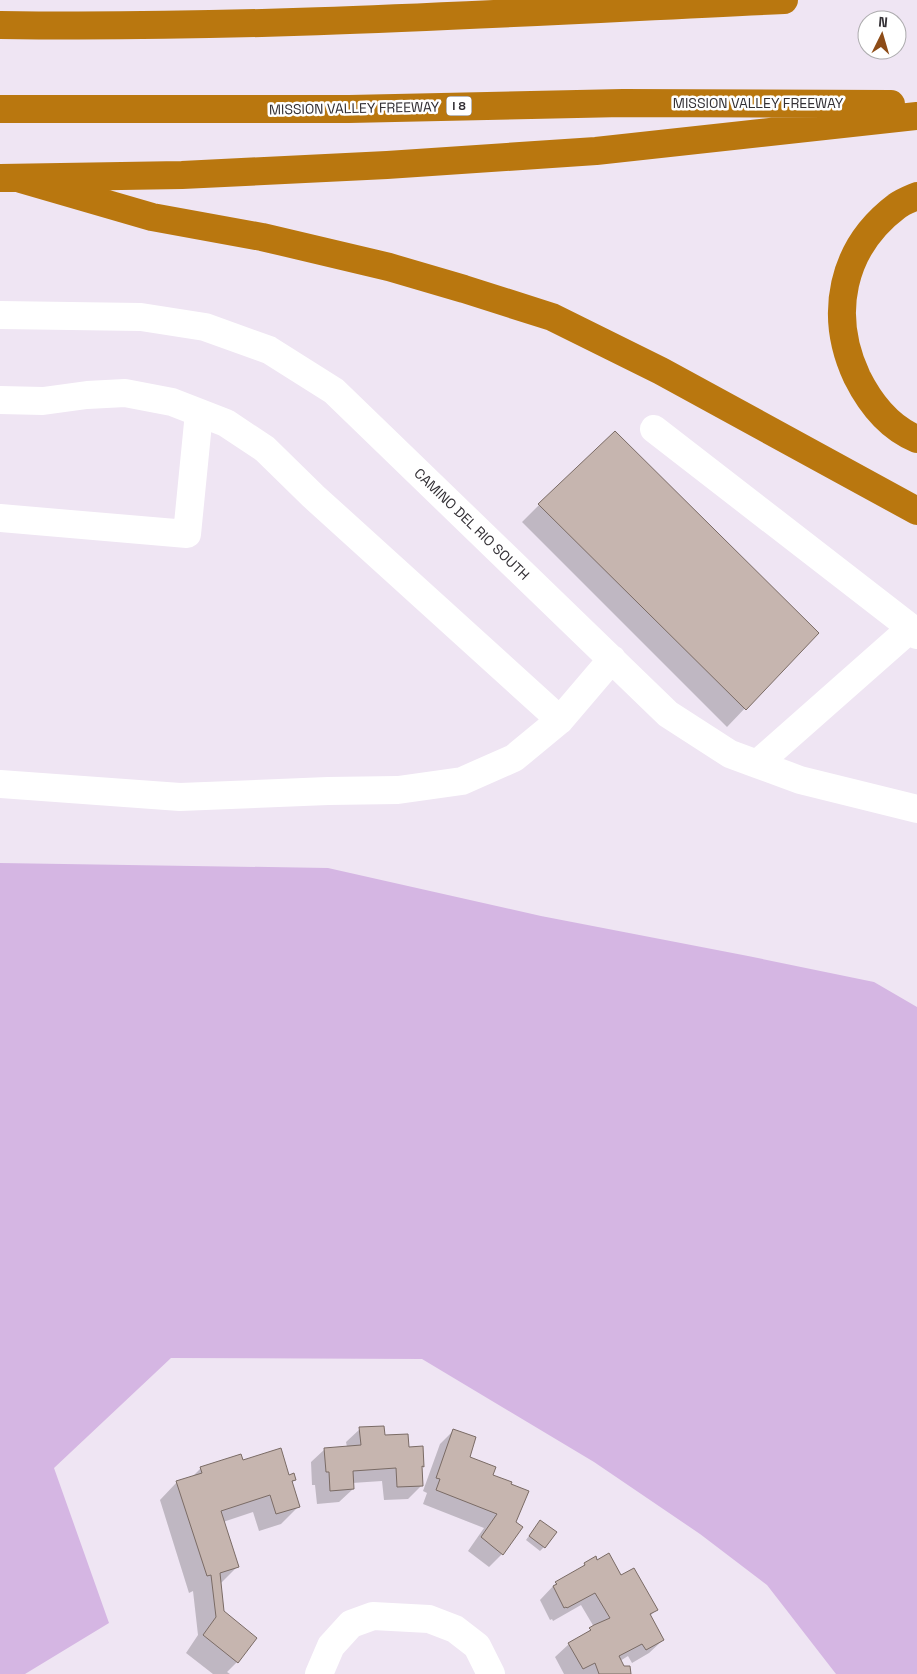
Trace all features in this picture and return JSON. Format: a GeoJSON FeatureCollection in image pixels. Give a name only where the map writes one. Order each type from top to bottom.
{"type":"FeatureCollection","features":[{"type":"Feature","properties":{"kind":"highway"},"geometry":{"type":"LineString","coordinates":[[0,25],[74,26],[293,23],[784,0]]}},
{"type":"Feature","properties":{"kind":"highway"},"geometry":{"type":"LineString","coordinates":[[0,5],[74,26]]}},
{"type":"Feature","properties":{"kind":"highway","name":"MISSION VALLEY FREEWAY"},"geometry":{"type":"LineString","coordinates":[[0,109],[349,109],[624,102],[917,104]]}},
{"type":"Feature","properties":{"kind":"highway"},"geometry":{"type":"LineString","coordinates":[[11,178],[202,174],[387,165],[596,151],[917,116]]}},
{"type":"Feature","properties":{"kind":"highway"},"geometry":{"type":"LineString","coordinates":[[11,178],[152,216],[262,237],[389,267],[464,288],[552,317],[661,371],[917,511]]}},
{"type":"Feature","properties":{"kind":"highway"},"geometry":{"type":"LineString","coordinates":[[917,196],[898,205],[874,226],[856,252],[847,276],[841,306],[845,343],[850,361],[864,390],[882,415],[917,439]]}},
{"type":"Feature","properties":{"kind":"street","name":"CAMINO DEL RIO SOUTH"},"geometry":{"type":"LineString","coordinates":[[0,315],[141,317],[205,327],[269,350],[334,391],[668,714],[730,754],[800,780],[917,809]]}},
{"type":"Feature","properties":{"kind":"street"},"geometry":{"type":"LineString","coordinates":[[0,400],[43,401],[87,395],[125,393],[172,402],[226,423],[265,449],[313,496],[560,720]]}},
{"type":"Feature","properties":{"kind":"street"},"geometry":{"type":"LineString","coordinates":[[0,518],[187,534],[199,413]]}},
{"type":"Feature","properties":{"kind":"street"},"geometry":{"type":"LineString","coordinates":[[654,429],[914,632],[757,764]]}},
{"type":"Feature","properties":{"kind":"street"},"geometry":{"type":"LineString","coordinates":[[0,784],[180,798],[328,791],[398,790],[462,780],[514,758],[560,720],[612,659]]}},
{"type":"Feature","properties":{"kind":"street"},"geometry":{"type":"LineString","coordinates":[[319,1674],[331,1646],[351,1624],[374,1616],[382,1616],[429,1619],[455,1628],[477,1646],[491,1674]]}},
{"type":"Feature","properties":{"kind":"shaded area"},"geometry":{"type":"Polygon","coordinates":[[[0,863],[328,868],[541,916],[874,982],[917,1007],[917,1674],[836,1674],[767,1585],[700,1534],[594,1462],[422,1359],[171,1358],[54,1468],[109,1623],[25,1674],[0,1674],[0,863]]]}},
{"type":"Feature","properties":{"kind":"building"},"geometry":{"type":"Polygon","coordinates":[[[615,431],[819,633],[746,710],[538,504],[615,431]]]}},
{"type":"Feature","properties":{"kind":"building"},"geometry":{"type":"Polygon","coordinates":[[[384,1426],[385,1435],[408,1434],[409,1447],[423,1446],[423,1486],[397,1487],[396,1468],[353,1471],[354,1489],[330,1491],[329,1472],[326,1472],[324,1448],[361,1445],[359,1427],[384,1426]]]}},
{"type":"Feature","properties":{"kind":"building"},"geometry":{"type":"Polygon","coordinates":[[[453,1429],[476,1437],[470,1457],[496,1467],[493,1475],[529,1491],[516,1522],[523,1527],[503,1555],[481,1537],[497,1514],[436,1490],[440,1479],[436,1478],[453,1429]]]}},
{"type":"Feature","properties":{"kind":"building"},"geometry":{"type":"Polygon","coordinates":[[[281,1448],[289,1475],[294,1473],[296,1480],[292,1481],[300,1507],[276,1514],[270,1495],[221,1511],[239,1567],[220,1573],[224,1611],[257,1638],[238,1663],[203,1635],[216,1617],[211,1575],[207,1576],[176,1481],[202,1473],[200,1467],[241,1454],[243,1460],[281,1448]]]}},
{"type":"Feature","properties":{"kind":"building"},"geometry":{"type":"Polygon","coordinates":[[[540,1520],[557,1532],[545,1548],[529,1536],[540,1520]]]}},
{"type":"Feature","properties":{"kind":"building"},"geometry":{"type":"Polygon","coordinates":[[[609,1553],[621,1575],[634,1568],[658,1610],[650,1614],[664,1640],[646,1650],[642,1644],[619,1656],[624,1666],[630,1666],[631,1674],[599,1674],[595,1663],[583,1669],[568,1643],[591,1630],[589,1628],[594,1625],[610,1618],[595,1593],[564,1608],[553,1586],[557,1584],[555,1582],[585,1565],[584,1563],[596,1556],[597,1560],[609,1553]]]}}]}
